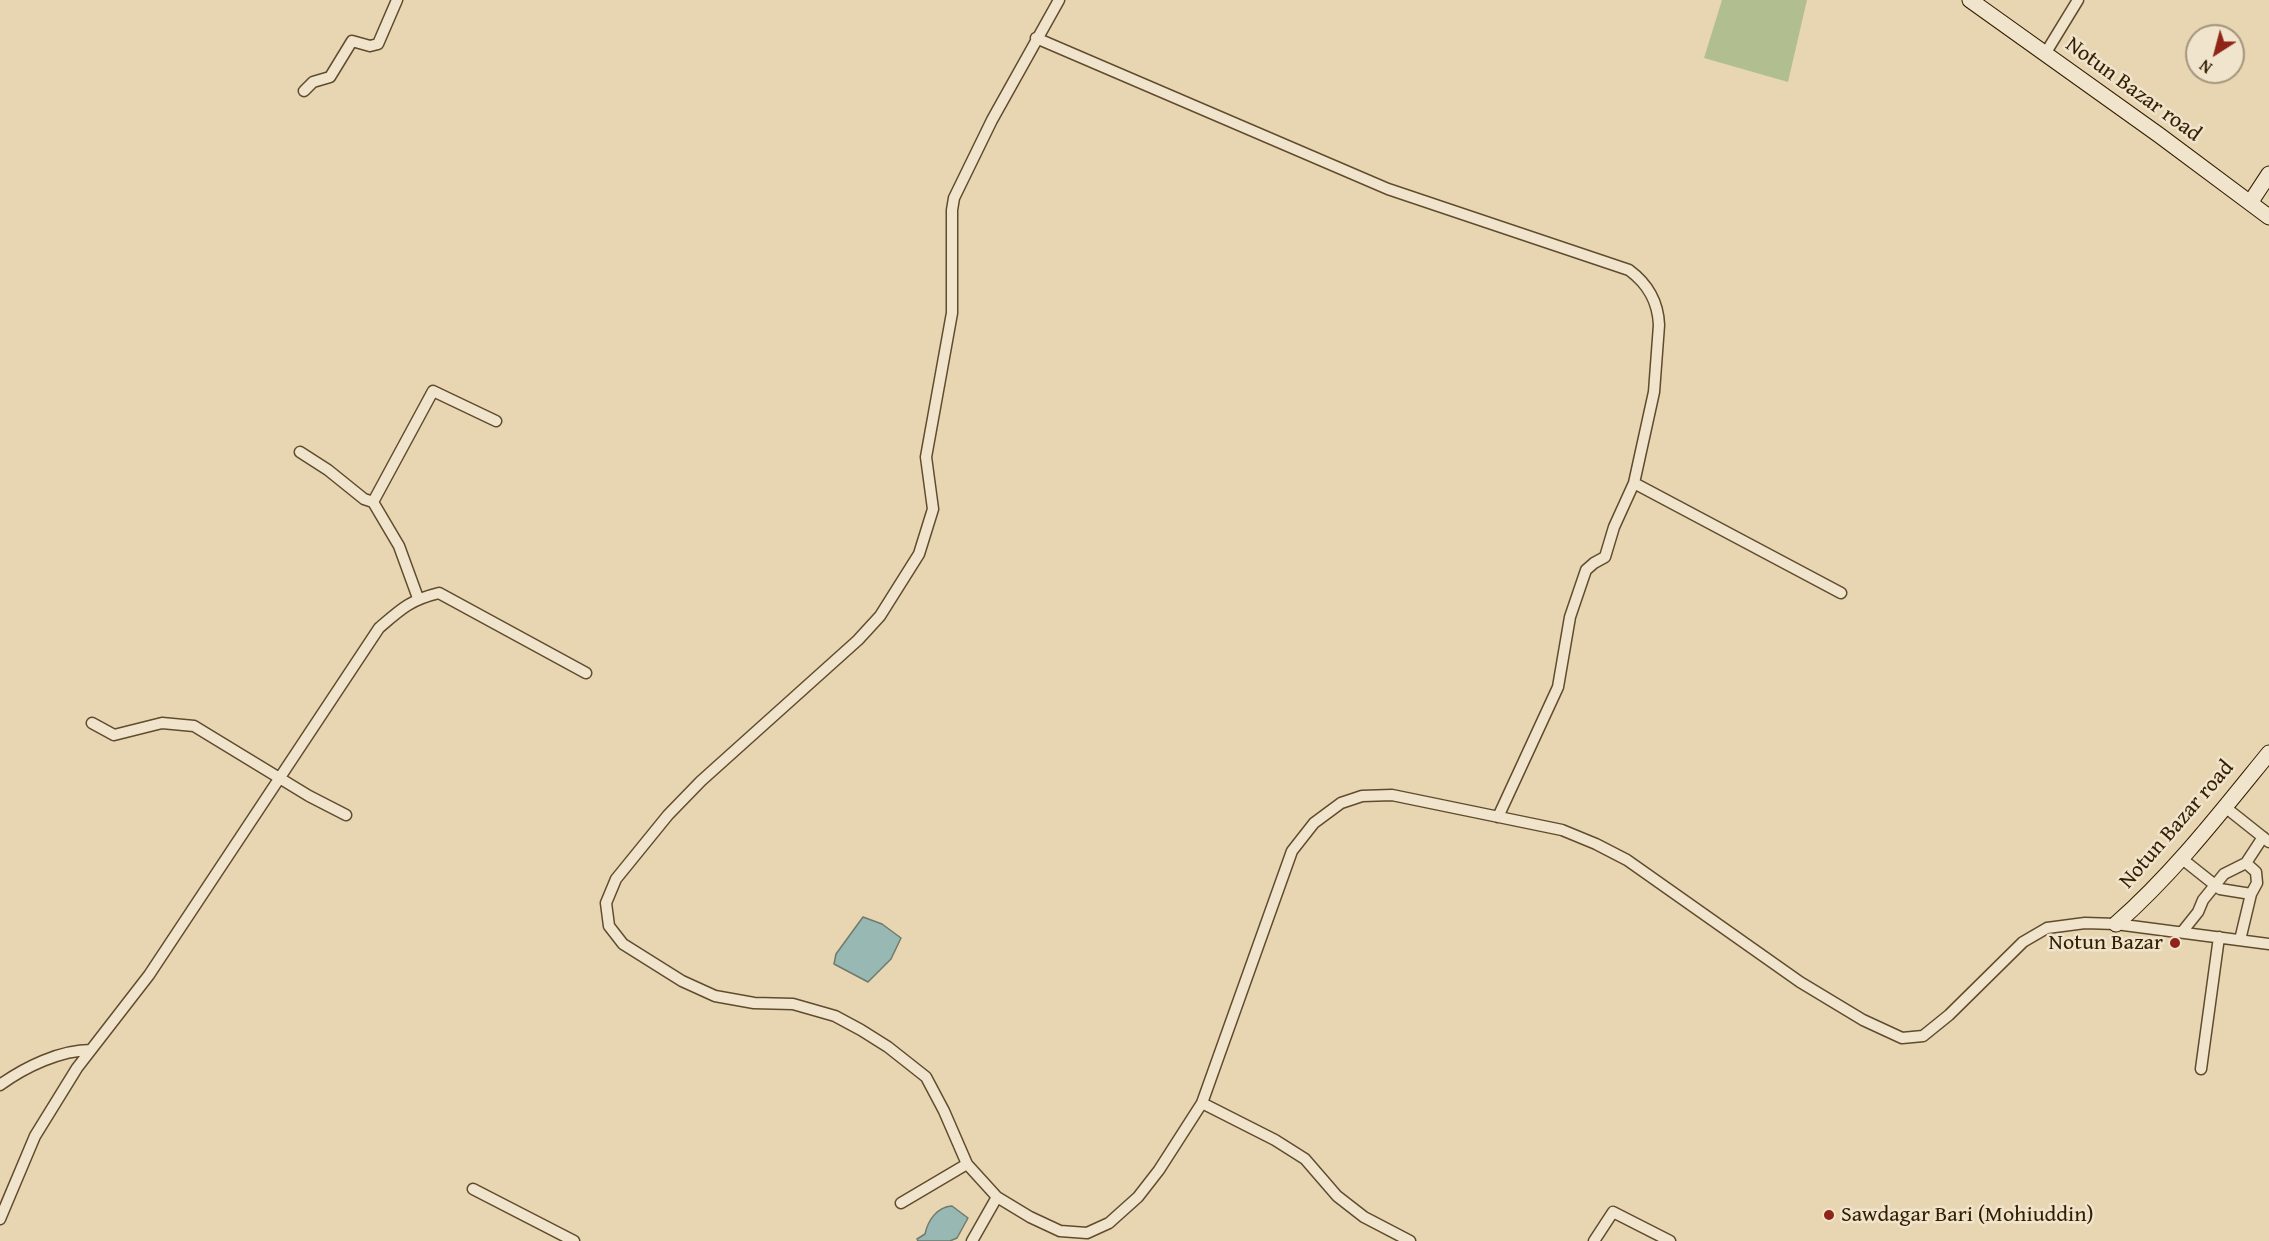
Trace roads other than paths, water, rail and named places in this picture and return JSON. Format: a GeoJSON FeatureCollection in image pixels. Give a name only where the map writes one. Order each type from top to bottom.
{"type":"FeatureCollection","features":[{"type":"Feature","properties":{"kind":"street"},"geometry":{"type":"LineString","coordinates":[[304,91],[312,82],[330,77],[352,41],[370,46],[378,44],[397,0]]}},
{"type":"Feature","properties":{"kind":"street"},"geometry":{"type":"LineString","coordinates":[[1059,0],[992,120],[954,198],[952,313],[926,457],[933,509],[919,554],[880,616],[858,640],[701,781],[668,815],[616,879],[606,903],[609,926],[623,944],[682,981],[715,996],[754,1003],[792,1004],[835,1016],[861,1030],[888,1047],[926,1077],[967,1164],[997,1197],[1030,1217],[1060,1231],[1087,1233],[1109,1223],[1138,1197],[1159,1170],[1202,1103],[1292,850],[1314,823],[1341,803],[1362,796],[1392,795],[1562,830],[1596,844],[1627,860],[1800,982],[1863,1020],[1902,1038],[1923,1036],[1949,1015],[1995,969],[2035,934],[2047,928],[2085,923],[2116,924],[2269,944]]}},
{"type":"Feature","properties":{"kind":"street","name":"Notun Bazar road"},"geometry":{"type":"LineString","coordinates":[[1970,0],[2269,217]]}},
{"type":"Feature","properties":{"kind":"street"},"geometry":{"type":"LineString","coordinates":[[2045,54],[2078,0]]}},
{"type":"Feature","properties":{"kind":"street"},"geometry":{"type":"LineString","coordinates":[[1036,38],[1388,189],[1629,270],[1646,283],[1658,314],[1659,325],[1654,392],[1634,483],[1614,527],[1605,557],[1590,566],[1579,588],[1570,617],[1558,687],[1498,817]]}},
{"type":"Feature","properties":{"kind":"street"},"geometry":{"type":"LineString","coordinates":[[2250,203],[2269,174]]}},
{"type":"Feature","properties":{"kind":"street"},"geometry":{"type":"LineString","coordinates":[[373,502],[433,391],[496,421]]}},
{"type":"Feature","properties":{"kind":"street"},"geometry":{"type":"LineString","coordinates":[[300,452],[328,470],[364,499],[373,502],[399,546],[418,598]]}},
{"type":"Feature","properties":{"kind":"street"},"geometry":{"type":"LineString","coordinates":[[1634,483],[1840,593]]}},
{"type":"Feature","properties":{"kind":"street"},"geometry":{"type":"LineString","coordinates":[[0,1219],[35,1136],[76,1068],[149,975],[379,628],[418,598],[439,593],[586,673]]}},
{"type":"Feature","properties":{"kind":"street"},"geometry":{"type":"LineString","coordinates":[[92,723],[114,735],[162,723],[194,726],[279,778],[346,815]]}},
{"type":"Feature","properties":{"kind":"street","name":"Notun Bazar road"},"geometry":{"type":"LineString","coordinates":[[2116,924],[2145,898],[2181,858],[2269,753]]}},
{"type":"Feature","properties":{"kind":"street"},"geometry":{"type":"LineString","coordinates":[[2182,932],[2230,869],[2246,863],[2266,840],[2225,807]]}},
{"type":"Feature","properties":{"kind":"street"},"geometry":{"type":"LineString","coordinates":[[2181,858],[2215,886],[2227,892],[2251,894]]}},
{"type":"Feature","properties":{"kind":"street"},"geometry":{"type":"LineString","coordinates":[[2241,940],[2251,894],[2256,886],[2258,875],[2246,863]]}},
{"type":"Feature","properties":{"kind":"street"},"geometry":{"type":"LineString","coordinates":[[2201,1069],[2219,937]]}},
{"type":"Feature","properties":{"kind":"street"},"geometry":{"type":"LineString","coordinates":[[0,1085],[15,1074],[54,1058],[77,1050],[91,1050]]}},
{"type":"Feature","properties":{"kind":"street"},"geometry":{"type":"LineString","coordinates":[[1202,1103],[1275,1140],[1305,1159],[1337,1196],[1364,1217],[1410,1241]]}},
{"type":"Feature","properties":{"kind":"street"},"geometry":{"type":"LineString","coordinates":[[900,1203],[967,1164]]}},
{"type":"Feature","properties":{"kind":"street"},"geometry":{"type":"LineString","coordinates":[[473,1189],[574,1241]]}},
{"type":"Feature","properties":{"kind":"street"},"geometry":{"type":"LineString","coordinates":[[972,1241],[997,1197]]}},
{"type":"Feature","properties":{"kind":"street"},"geometry":{"type":"LineString","coordinates":[[1594,1241],[1613,1212],[1670,1241]]}},
{"type":"Feature","properties":{"kind":"water"},"geometry":{"type":"Polygon","coordinates":[[[863,917],[882,924],[901,938],[891,959],[868,982],[834,964],[836,954],[863,917]]]}},
{"type":"Feature","properties":{"kind":"water"},"geometry":{"type":"Polygon","coordinates":[[[952,1206],[968,1218],[957,1238],[950,1241],[918,1241],[917,1239],[925,1234],[934,1215],[952,1206]]]}},
{"type":"Feature","properties":{"kind":"place","name":"Notun Bazar"},"geometry":{"type":"Point","coordinates":[2175,943]}},
{"type":"Feature","properties":{"kind":"place","name":"Sawdagar Bari (Mohiuddin)"},"geometry":{"type":"Point","coordinates":[1829,1215]}}]}
